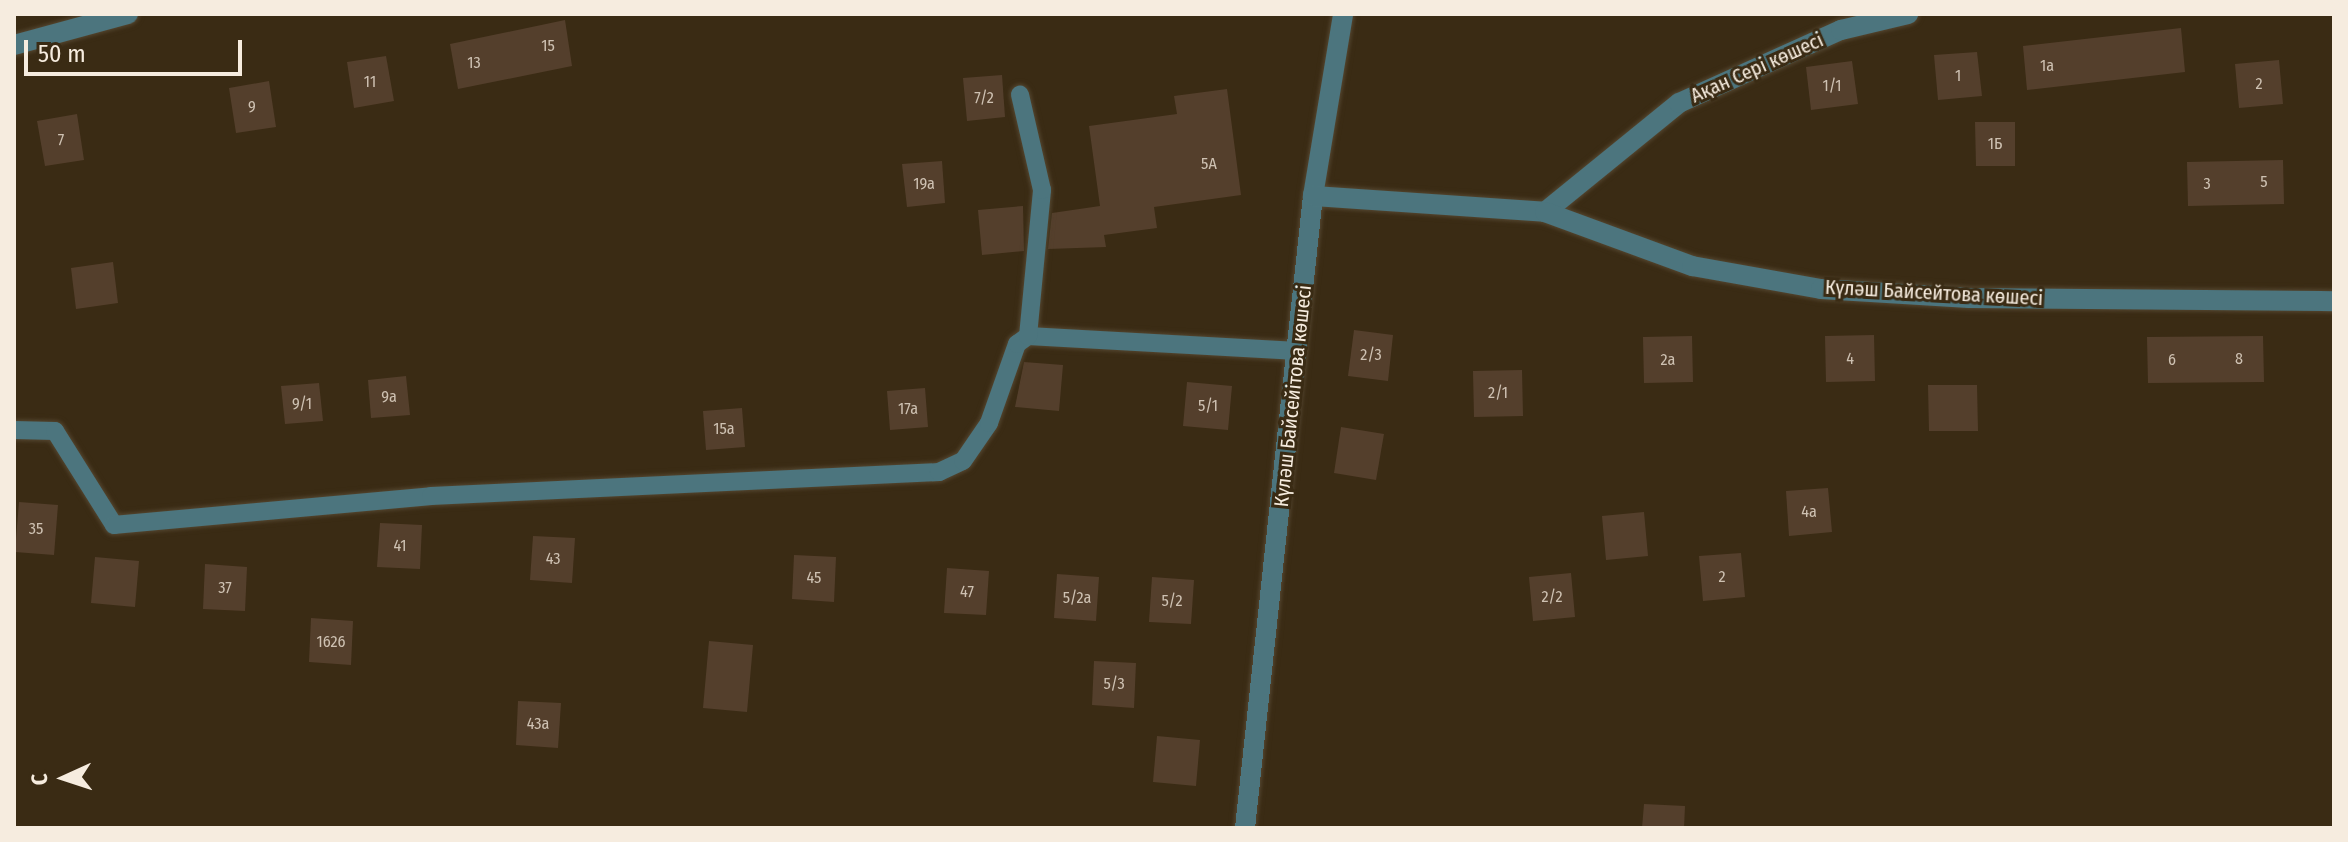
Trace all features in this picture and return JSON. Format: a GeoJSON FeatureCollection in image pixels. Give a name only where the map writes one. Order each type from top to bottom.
{"type":"FeatureCollection","features":[{"type":"Feature","properties":{"kind":"street"},"geometry":{"type":"LineString","coordinates":[[14,45],[128,14]]}},
{"type":"Feature","properties":{"kind":"street","name":"Күләш Байсейітова көшесі"},"geometry":{"type":"LineString","coordinates":[[1245,828],[1313,196],[1343,14]]}},
{"type":"Feature","properties":{"kind":"street","name":"Ақан Сері көшесі"},"geometry":{"type":"LineString","coordinates":[[1545,212],[1679,103],[1841,30],[1908,14]]}},
{"type":"Feature","properties":{"kind":"street"},"geometry":{"type":"LineString","coordinates":[[1313,196],[1545,212]]}},
{"type":"Feature","properties":{"kind":"street","name":"Күләш Байсейтова көшесі"},"geometry":{"type":"LineString","coordinates":[[1545,212],[1692,266],[1821,289],[1969,298],[2334,301]]}},
{"type":"Feature","properties":{"kind":"lane"},"geometry":{"type":"LineString","coordinates":[[1020,95],[1042,190],[1028,336]]}},
{"type":"Feature","properties":{"kind":"lane"},"geometry":{"type":"LineString","coordinates":[[14,430],[55,431],[114,525],[431,496],[939,472],[963,461],[989,423],[1017,344],[1028,336],[1298,351]]}},
{"type":"Feature","properties":{"kind":"building"},"geometry":{"type":"Polygon","coordinates":[[[565,20],[572,66],[458,89],[450,44],[565,20]]]}},
{"type":"Feature","properties":{"kind":"building"},"geometry":{"type":"Polygon","coordinates":[[[2181,28],[2185,72],[2027,90],[2023,46],[2181,28]]]}},
{"type":"Feature","properties":{"kind":"building"},"geometry":{"type":"Polygon","coordinates":[[[1977,52],[1982,96],[1938,100],[1934,55],[1977,52]]]}},
{"type":"Feature","properties":{"kind":"building"},"geometry":{"type":"Polygon","coordinates":[[[386,56],[394,101],[354,108],[347,62],[386,56]]]}},
{"type":"Feature","properties":{"kind":"building"},"geometry":{"type":"Polygon","coordinates":[[[2279,60],[2283,104],[2239,108],[2235,64],[2279,60]]]}},
{"type":"Feature","properties":{"kind":"building"},"geometry":{"type":"Polygon","coordinates":[[[1852,61],[1858,104],[1811,110],[1806,67],[1852,61]]]}},
{"type":"Feature","properties":{"kind":"building"},"geometry":{"type":"Polygon","coordinates":[[[1002,75],[1005,117],[967,121],[963,78],[1002,75]]]}},
{"type":"Feature","properties":{"kind":"building"},"geometry":{"type":"Polygon","coordinates":[[[269,81],[276,127],[236,133],[229,88],[269,81]]]}},
{"type":"Feature","properties":{"kind":"building"},"geometry":{"type":"Polygon","coordinates":[[[1227,89],[1241,195],[1154,207],[1157,228],[1104,235],[1106,247],[1048,249],[1052,213],[1100,206],[1089,126],[1177,114],[1174,96],[1227,89]]]}},
{"type":"Feature","properties":{"kind":"building"},"geometry":{"type":"Polygon","coordinates":[[[77,114],[84,160],[45,166],[37,121],[77,114]]]}},
{"type":"Feature","properties":{"kind":"building"},"geometry":{"type":"Polygon","coordinates":[[[1975,122],[2015,122],[2015,166],[1976,166],[1975,122]]]}},
{"type":"Feature","properties":{"kind":"building"},"geometry":{"type":"Polygon","coordinates":[[[2283,160],[2284,204],[2188,206],[2187,162],[2283,160]]]}},
{"type":"Feature","properties":{"kind":"building"},"geometry":{"type":"Polygon","coordinates":[[[942,161],[945,203],[907,207],[902,164],[942,161]]]}},
{"type":"Feature","properties":{"kind":"building"},"geometry":{"type":"Polygon","coordinates":[[[1023,206],[1024,251],[982,255],[978,210],[1023,206]]]}},
{"type":"Feature","properties":{"kind":"building"},"geometry":{"type":"Polygon","coordinates":[[[113,262],[118,303],[76,309],[71,268],[113,262]]]}},
{"type":"Feature","properties":{"kind":"building"},"geometry":{"type":"Polygon","coordinates":[[[1354,330],[1393,335],[1388,381],[1348,376],[1354,330]]]}},
{"type":"Feature","properties":{"kind":"building"},"geometry":{"type":"Polygon","coordinates":[[[1874,335],[1875,381],[1826,382],[1825,336],[1874,335]]]}},
{"type":"Feature","properties":{"kind":"building"},"geometry":{"type":"Polygon","coordinates":[[[1692,336],[1693,382],[1644,383],[1643,337],[1692,336]]]}},
{"type":"Feature","properties":{"kind":"building"},"geometry":{"type":"Polygon","coordinates":[[[2263,336],[2264,382],[2148,383],[2147,337],[2263,336]]]}},
{"type":"Feature","properties":{"kind":"building"},"geometry":{"type":"Polygon","coordinates":[[[1024,362],[1063,365],[1059,411],[1015,407],[1024,362]]]}},
{"type":"Feature","properties":{"kind":"building"},"geometry":{"type":"Polygon","coordinates":[[[1522,370],[1523,416],[1474,417],[1473,371],[1522,370]]]}},
{"type":"Feature","properties":{"kind":"building"},"geometry":{"type":"Polygon","coordinates":[[[406,376],[410,415],[371,418],[368,380],[406,376]]]}},
{"type":"Feature","properties":{"kind":"building"},"geometry":{"type":"Polygon","coordinates":[[[1187,382],[1232,386],[1228,430],[1183,426],[1187,382]]]}},
{"type":"Feature","properties":{"kind":"building"},"geometry":{"type":"Polygon","coordinates":[[[319,383],[323,421],[285,424],[281,386],[319,383]]]}},
{"type":"Feature","properties":{"kind":"building"},"geometry":{"type":"Polygon","coordinates":[[[1928,385],[1977,385],[1978,431],[1929,431],[1928,385]]]}},
{"type":"Feature","properties":{"kind":"building"},"geometry":{"type":"Polygon","coordinates":[[[925,388],[928,427],[890,430],[887,391],[925,388]]]}},
{"type":"Feature","properties":{"kind":"building"},"geometry":{"type":"Polygon","coordinates":[[[742,408],[745,447],[706,450],[703,411],[742,408]]]}},
{"type":"Feature","properties":{"kind":"building"},"geometry":{"type":"Polygon","coordinates":[[[1341,427],[1384,434],[1376,480],[1334,473],[1341,427]]]}},
{"type":"Feature","properties":{"kind":"building"},"geometry":{"type":"Polygon","coordinates":[[[1828,488],[1832,532],[1789,536],[1786,491],[1828,488]]]}},
{"type":"Feature","properties":{"kind":"building"},"geometry":{"type":"Polygon","coordinates":[[[19,502],[58,505],[54,555],[15,552],[19,502]]]}},
{"type":"Feature","properties":{"kind":"building"},"geometry":{"type":"Polygon","coordinates":[[[1644,512],[1648,556],[1606,560],[1602,516],[1644,512]]]}},
{"type":"Feature","properties":{"kind":"building"},"geometry":{"type":"Polygon","coordinates":[[[380,523],[422,525],[420,569],[377,567],[380,523]]]}},
{"type":"Feature","properties":{"kind":"building"},"geometry":{"type":"Polygon","coordinates":[[[533,536],[575,538],[572,583],[530,580],[533,536]]]}},
{"type":"Feature","properties":{"kind":"building"},"geometry":{"type":"Polygon","coordinates":[[[1741,553],[1745,597],[1703,601],[1699,556],[1741,553]]]}},
{"type":"Feature","properties":{"kind":"building"},"geometry":{"type":"Polygon","coordinates":[[[794,555],[836,557],[834,602],[792,599],[794,555]]]}},
{"type":"Feature","properties":{"kind":"building"},"geometry":{"type":"Polygon","coordinates":[[[95,557],[139,561],[135,607],[91,603],[95,557]]]}},
{"type":"Feature","properties":{"kind":"building"},"geometry":{"type":"Polygon","coordinates":[[[205,564],[247,567],[245,611],[203,609],[205,564]]]}},
{"type":"Feature","properties":{"kind":"building"},"geometry":{"type":"Polygon","coordinates":[[[947,568],[989,571],[986,615],[944,613],[947,568]]]}},
{"type":"Feature","properties":{"kind":"building"},"geometry":{"type":"Polygon","coordinates":[[[1571,573],[1575,617],[1533,621],[1529,577],[1571,573]]]}},
{"type":"Feature","properties":{"kind":"building"},"geometry":{"type":"Polygon","coordinates":[[[1057,574],[1099,577],[1096,621],[1054,618],[1057,574]]]}},
{"type":"Feature","properties":{"kind":"building"},"geometry":{"type":"Polygon","coordinates":[[[1152,577],[1194,580],[1191,624],[1149,622],[1152,577]]]}},
{"type":"Feature","properties":{"kind":"building"},"geometry":{"type":"Polygon","coordinates":[[[311,618],[353,621],[351,665],[309,662],[311,618]]]}},
{"type":"Feature","properties":{"kind":"building"},"geometry":{"type":"Polygon","coordinates":[[[709,641],[753,645],[747,712],[703,708],[709,641]]]}},
{"type":"Feature","properties":{"kind":"building"},"geometry":{"type":"Polygon","coordinates":[[[1094,661],[1136,663],[1134,708],[1092,705],[1094,661]]]}},
{"type":"Feature","properties":{"kind":"building"},"geometry":{"type":"Polygon","coordinates":[[[518,701],[561,703],[558,748],[516,745],[518,701]]]}},
{"type":"Feature","properties":{"kind":"building"},"geometry":{"type":"Polygon","coordinates":[[[1157,736],[1200,740],[1196,786],[1153,782],[1157,736]]]}},
{"type":"Feature","properties":{"kind":"building"},"geometry":{"type":"Polygon","coordinates":[[[1644,804],[1685,806],[1684,828],[1642,828],[1644,804]]]}}]}
